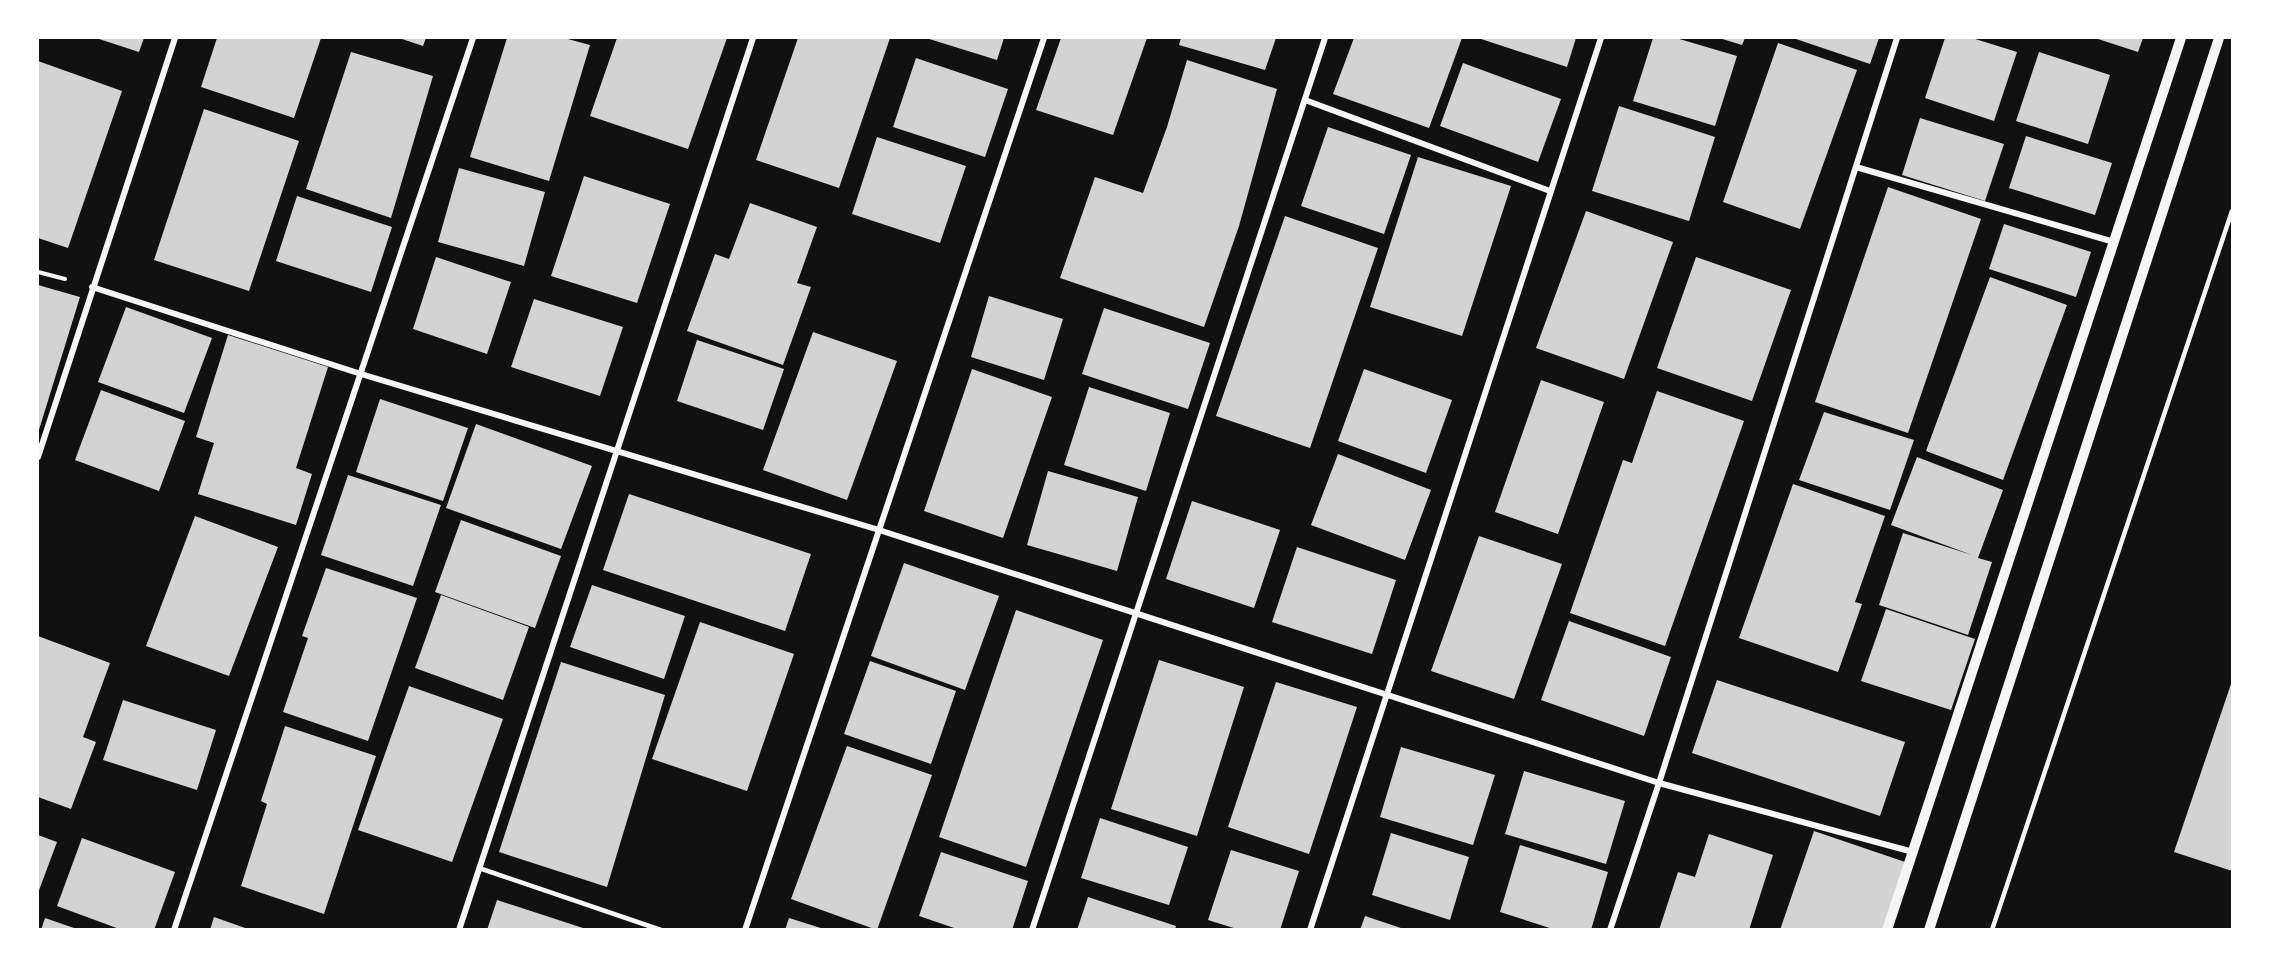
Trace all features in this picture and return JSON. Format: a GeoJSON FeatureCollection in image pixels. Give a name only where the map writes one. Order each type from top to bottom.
{"type":"FeatureCollection","features":[{"type":"Feature","properties":{"kind":"street"},"geometry":{"type":"LineString","coordinates":[[38,457],[175,38]]}},
{"type":"Feature","properties":{"kind":"street"},"geometry":{"type":"LineString","coordinates":[[174,930],[473,38]]}},
{"type":"Feature","properties":{"kind":"street"},"geometry":{"type":"LineString","coordinates":[[459,930],[753,38]]}},
{"type":"Feature","properties":{"kind":"street"},"geometry":{"type":"LineString","coordinates":[[745,930],[1044,38]]}},
{"type":"Feature","properties":{"kind":"street"},"geometry":{"type":"LineString","coordinates":[[1032,930],[1325,38]]}},
{"type":"Feature","properties":{"kind":"street"},"geometry":{"type":"LineString","coordinates":[[1310,930],[1601,38]]}},
{"type":"Feature","properties":{"kind":"street"},"geometry":{"type":"LineString","coordinates":[[1610,930],[1897,38]]}},
{"type":"Feature","properties":{"kind":"street"},"geometry":{"type":"LineString","coordinates":[[1887,930],[2181,38]]}},
{"type":"Feature","properties":{"kind":"street"},"geometry":{"type":"LineString","coordinates":[[1929,930],[2219,38]]}},
{"type":"Feature","properties":{"kind":"street"},"geometry":{"type":"LineString","coordinates":[[1305,100],[1550,191]]}},
{"type":"Feature","properties":{"kind":"street"},"geometry":{"type":"LineString","coordinates":[[1856,167],[2114,242]]}},
{"type":"Feature","properties":{"kind":"street"},"geometry":{"type":"LineString","coordinates":[[92,287],[361,374],[879,530],[1135,615],[1659,783],[1913,852]]}},
{"type":"Feature","properties":{"kind":"lane"},"geometry":{"type":"LineString","coordinates":[[1992,930],[2232,211]]}},
{"type":"Feature","properties":{"kind":"lane"},"geometry":{"type":"LineString","coordinates":[[479,868],[661,930]]}},
{"type":"Feature","properties":{"kind":"building"},"geometry":{"type":"Polygon","coordinates":[[[96,38],[144,38],[139,52],[96,38]]]}},
{"type":"Feature","properties":{"kind":"building"},"geometry":{"type":"Polygon","coordinates":[[[217,38],[321,38],[294,118],[201,87],[217,38]]]}},
{"type":"Feature","properties":{"kind":"building"},"geometry":{"type":"Polygon","coordinates":[[[399,38],[426,38],[423,46],[399,38]]]}},
{"type":"Feature","properties":{"kind":"building"},"geometry":{"type":"Polygon","coordinates":[[[507,38],[564,38],[590,45],[549,181],[470,157],[507,38]]]}},
{"type":"Feature","properties":{"kind":"building"},"geometry":{"type":"Polygon","coordinates":[[[617,38],[727,38],[688,149],[590,116],[617,38]]]}},
{"type":"Feature","properties":{"kind":"building"},"geometry":{"type":"Polygon","coordinates":[[[798,38],[890,38],[839,188],[756,160],[798,38]]]}},
{"type":"Feature","properties":{"kind":"building"},"geometry":{"type":"Polygon","coordinates":[[[926,38],[1004,38],[997,60],[926,38]]]}},
{"type":"Feature","properties":{"kind":"building"},"geometry":{"type":"Polygon","coordinates":[[[1061,38],[1147,38],[1113,135],[1036,110],[1061,38]]]}},
{"type":"Feature","properties":{"kind":"building"},"geometry":{"type":"Polygon","coordinates":[[[1181,38],[1276,38],[1265,70],[1179,45],[1181,38]]]}},
{"type":"Feature","properties":{"kind":"building"},"geometry":{"type":"Polygon","coordinates":[[[1354,38],[1462,38],[1429,128],[1333,94],[1354,38]]]}},
{"type":"Feature","properties":{"kind":"building"},"geometry":{"type":"Polygon","coordinates":[[[1478,38],[1576,38],[1567,67],[1478,38]]]}},
{"type":"Feature","properties":{"kind":"building"},"geometry":{"type":"Polygon","coordinates":[[[1653,38],[1676,38],[1737,56],[1715,126],[1633,101],[1653,38]]]}},
{"type":"Feature","properties":{"kind":"building"},"geometry":{"type":"Polygon","coordinates":[[[1719,38],[1745,38],[1742,45],[1719,38]]]}},
{"type":"Feature","properties":{"kind":"building"},"geometry":{"type":"Polygon","coordinates":[[[1793,38],[1879,38],[1870,64],[1793,38]]]}},
{"type":"Feature","properties":{"kind":"building"},"geometry":{"type":"Polygon","coordinates":[[[1945,38],[1972,38],[2017,52],[1994,121],[1925,98],[1945,38]]]}},
{"type":"Feature","properties":{"kind":"building"},"geometry":{"type":"Polygon","coordinates":[[[2095,38],[2143,38],[2138,52],[2095,38]]]}},
{"type":"Feature","properties":{"kind":"building"},"geometry":{"type":"Polygon","coordinates":[[[1778,43],[1857,70],[1800,229],[1723,202],[1778,43]]]}},
{"type":"Feature","properties":{"kind":"building"},"geometry":{"type":"Polygon","coordinates":[[[351,52],[433,76],[391,218],[306,189],[351,52]]]}},
{"type":"Feature","properties":{"kind":"building"},"geometry":{"type":"Polygon","coordinates":[[[2039,52],[2110,75],[2088,144],[2016,121],[2039,52]]]}},
{"type":"Feature","properties":{"kind":"building"},"geometry":{"type":"Polygon","coordinates":[[[916,58],[1008,89],[985,157],[893,127],[916,58]]]}},
{"type":"Feature","properties":{"kind":"building"},"geometry":{"type":"Polygon","coordinates":[[[1187,60],[1277,89],[1239,226],[1204,327],[1060,278],[1095,177],[1143,193],[1167,127],[1187,60]]]}},
{"type":"Feature","properties":{"kind":"building"},"geometry":{"type":"Polygon","coordinates":[[[38,61],[122,91],[68,248],[38,238],[38,61]]]}},
{"type":"Feature","properties":{"kind":"building"},"geometry":{"type":"Polygon","coordinates":[[[1463,63],[1561,99],[1538,162],[1440,126],[1463,63]]]}},
{"type":"Feature","properties":{"kind":"building"},"geometry":{"type":"Polygon","coordinates":[[[1619,106],[1715,137],[1689,221],[1592,191],[1619,106]]]}},
{"type":"Feature","properties":{"kind":"building"},"geometry":{"type":"Polygon","coordinates":[[[204,109],[299,141],[249,291],[154,260],[204,109]]]}},
{"type":"Feature","properties":{"kind":"building"},"geometry":{"type":"Polygon","coordinates":[[[1920,118],[2004,144],[1985,201],[1902,175],[1920,118]]]}},
{"type":"Feature","properties":{"kind":"building"},"geometry":{"type":"Polygon","coordinates":[[[1328,127],[1411,155],[1384,234],[1301,206],[1328,127]]]}},
{"type":"Feature","properties":{"kind":"building"},"geometry":{"type":"Polygon","coordinates":[[[2026,136],[2112,163],[2095,215],[2009,188],[2026,136]]]}},
{"type":"Feature","properties":{"kind":"building"},"geometry":{"type":"Polygon","coordinates":[[[877,137],[966,166],[940,243],[852,214],[877,137]]]}},
{"type":"Feature","properties":{"kind":"building"},"geometry":{"type":"Polygon","coordinates":[[[1418,157],[1511,186],[1462,336],[1370,307],[1418,157]]]}},
{"type":"Feature","properties":{"kind":"building"},"geometry":{"type":"Polygon","coordinates":[[[459,168],[545,192],[524,266],[438,242],[459,168]]]}},
{"type":"Feature","properties":{"kind":"building"},"geometry":{"type":"Polygon","coordinates":[[[584,176],[670,204],[637,303],[551,276],[584,176]]]}},
{"type":"Feature","properties":{"kind":"building"},"geometry":{"type":"Polygon","coordinates":[[[1888,187],[1981,219],[1908,433],[1815,402],[1888,187]]]}},
{"type":"Feature","properties":{"kind":"building"},"geometry":{"type":"Polygon","coordinates":[[[297,196],[392,227],[371,292],[276,261],[297,196]]]}},
{"type":"Feature","properties":{"kind":"building"},"geometry":{"type":"Polygon","coordinates":[[[750,203],[817,227],[797,283],[811,287],[783,365],[687,331],[715,254],[729,259],[750,203]]]}},
{"type":"Feature","properties":{"kind":"building"},"geometry":{"type":"Polygon","coordinates":[[[1586,211],[1673,242],[1624,379],[1536,348],[1586,211]]]}},
{"type":"Feature","properties":{"kind":"building"},"geometry":{"type":"Polygon","coordinates":[[[1285,216],[1378,248],[1310,448],[1216,416],[1285,216]]]}},
{"type":"Feature","properties":{"kind":"building"},"geometry":{"type":"Polygon","coordinates":[[[2004,224],[2091,252],[2076,297],[1989,269],[2004,224]]]}},
{"type":"Feature","properties":{"kind":"building"},"geometry":{"type":"Polygon","coordinates":[[[436,257],[511,282],[487,354],[413,329],[436,257]]]}},
{"type":"Feature","properties":{"kind":"building"},"geometry":{"type":"Polygon","coordinates":[[[1696,257],[1791,290],[1752,401],[1657,368],[1696,257]]]}},
{"type":"Feature","properties":{"kind":"building"},"geometry":{"type":"Polygon","coordinates":[[[1990,277],[2067,305],[2003,480],[1926,451],[1990,277]]]}},
{"type":"Feature","properties":{"kind":"building"},"geometry":{"type":"Polygon","coordinates":[[[38,285],[80,297],[38,433],[38,285]]]}},
{"type":"Feature","properties":{"kind":"building"},"geometry":{"type":"Polygon","coordinates":[[[989,296],[1063,319],[1044,380],[971,357],[989,296]]]}},
{"type":"Feature","properties":{"kind":"building"},"geometry":{"type":"Polygon","coordinates":[[[534,299],[623,327],[600,396],[511,367],[534,299]]]}},
{"type":"Feature","properties":{"kind":"building"},"geometry":{"type":"Polygon","coordinates":[[[126,307],[212,338],[184,413],[98,382],[126,307]]]}},
{"type":"Feature","properties":{"kind":"building"},"geometry":{"type":"Polygon","coordinates":[[[1104,308],[1210,343],[1188,409],[1082,374],[1104,308]]]}},
{"type":"Feature","properties":{"kind":"building"},"geometry":{"type":"Polygon","coordinates":[[[813,332],[897,361],[847,500],[763,470],[813,332]]]}},
{"type":"Feature","properties":{"kind":"building"},"geometry":{"type":"Polygon","coordinates":[[[228,335],[328,367],[296,468],[312,474],[296,525],[198,494],[214,443],[196,437],[228,335]]]}},
{"type":"Feature","properties":{"kind":"building"},"geometry":{"type":"Polygon","coordinates":[[[697,340],[784,369],[763,430],[677,401],[697,340]]]}},
{"type":"Feature","properties":{"kind":"building"},"geometry":{"type":"Polygon","coordinates":[[[972,369],[1052,397],[1003,538],[924,511],[972,369]]]}},
{"type":"Feature","properties":{"kind":"building"},"geometry":{"type":"Polygon","coordinates":[[[1364,369],[1452,400],[1426,473],[1338,441],[1364,369]]]}},
{"type":"Feature","properties":{"kind":"building"},"geometry":{"type":"Polygon","coordinates":[[[1541,380],[1604,402],[1558,534],[1495,512],[1541,380]]]}},
{"type":"Feature","properties":{"kind":"building"},"geometry":{"type":"Polygon","coordinates":[[[1089,387],[1170,413],[1146,491],[1064,465],[1089,387]]]}},
{"type":"Feature","properties":{"kind":"building"},"geometry":{"type":"Polygon","coordinates":[[[101,390],[185,421],[159,491],[75,460],[101,390]]]}},
{"type":"Feature","properties":{"kind":"building"},"geometry":{"type":"Polygon","coordinates":[[[1657,391],[1744,421],[1665,646],[1570,613],[1623,460],[1632,463],[1657,391]]]}},
{"type":"Feature","properties":{"kind":"building"},"geometry":{"type":"Polygon","coordinates":[[[380,399],[468,428],[443,501],[356,472],[380,399]]]}},
{"type":"Feature","properties":{"kind":"building"},"geometry":{"type":"Polygon","coordinates":[[[1824,412],[1914,440],[1890,510],[1799,480],[1824,412]]]}},
{"type":"Feature","properties":{"kind":"building"},"geometry":{"type":"Polygon","coordinates":[[[476,424],[592,466],[561,549],[446,508],[476,424]]]}},
{"type":"Feature","properties":{"kind":"building"},"geometry":{"type":"Polygon","coordinates":[[[1338,454],[1431,490],[1405,560],[1311,525],[1338,454]]]}},
{"type":"Feature","properties":{"kind":"building"},"geometry":{"type":"Polygon","coordinates":[[[1917,457],[2003,490],[1978,558],[1992,562],[1968,635],[1879,605],[1903,533],[1972,555],[1891,525],[1917,457]]]}},
{"type":"Feature","properties":{"kind":"building"},"geometry":{"type":"Polygon","coordinates":[[[1048,471],[1138,497],[1117,571],[1027,545],[1048,471]]]}},
{"type":"Feature","properties":{"kind":"building"},"geometry":{"type":"Polygon","coordinates":[[[348,475],[441,505],[413,586],[321,555],[348,475]]]}},
{"type":"Feature","properties":{"kind":"building"},"geometry":{"type":"Polygon","coordinates":[[[1793,484],[1885,516],[1855,602],[1862,604],[1838,672],[1739,638],[1793,484]]]}},
{"type":"Feature","properties":{"kind":"building"},"geometry":{"type":"Polygon","coordinates":[[[629,494],[811,554],[785,631],[603,570],[629,494]]]}},
{"type":"Feature","properties":{"kind":"building"},"geometry":{"type":"Polygon","coordinates":[[[1192,501],[1280,530],[1254,608],[1166,579],[1192,501]]]}},
{"type":"Feature","properties":{"kind":"building"},"geometry":{"type":"Polygon","coordinates":[[[195,516],[278,547],[229,676],[146,646],[195,516]]]}},
{"type":"Feature","properties":{"kind":"building"},"geometry":{"type":"Polygon","coordinates":[[[461,520],[561,556],[535,628],[435,592],[461,520]]]}},
{"type":"Feature","properties":{"kind":"building"},"geometry":{"type":"Polygon","coordinates":[[[1479,536],[1562,564],[1514,699],[1431,671],[1479,536]]]}},
{"type":"Feature","properties":{"kind":"building"},"geometry":{"type":"Polygon","coordinates":[[[1297,547],[1396,580],[1372,654],[1272,622],[1297,547]]]}},
{"type":"Feature","properties":{"kind":"building"},"geometry":{"type":"Polygon","coordinates":[[[904,563],[999,596],[965,690],[871,656],[904,563]]]}},
{"type":"Feature","properties":{"kind":"building"},"geometry":{"type":"Polygon","coordinates":[[[326,568],[417,598],[368,741],[283,712],[308,638],[302,636],[326,568]]]}},
{"type":"Feature","properties":{"kind":"building"},"geometry":{"type":"Polygon","coordinates":[[[592,585],[685,616],[664,679],[570,647],[592,585]]]}},
{"type":"Feature","properties":{"kind":"building"},"geometry":{"type":"Polygon","coordinates":[[[441,595],[529,627],[503,700],[415,668],[441,595]]]}},
{"type":"Feature","properties":{"kind":"building"},"geometry":{"type":"Polygon","coordinates":[[[1886,609],[1975,639],[1951,710],[1861,681],[1886,609]]]}},
{"type":"Feature","properties":{"kind":"building"},"geometry":{"type":"Polygon","coordinates":[[[1016,610],[1103,640],[1026,867],[939,837],[1016,610]]]}},
{"type":"Feature","properties":{"kind":"building"},"geometry":{"type":"Polygon","coordinates":[[[1569,621],[1671,657],[1644,736],[1541,700],[1569,621]]]}},
{"type":"Feature","properties":{"kind":"building"},"geometry":{"type":"Polygon","coordinates":[[[700,622],[794,654],[747,791],[652,759],[700,622]]]}},
{"type":"Feature","properties":{"kind":"building"},"geometry":{"type":"Polygon","coordinates":[[[38,636],[110,663],[83,737],[96,742],[71,809],[38,797],[38,636]]]}},
{"type":"Feature","properties":{"kind":"building"},"geometry":{"type":"Polygon","coordinates":[[[1159,660],[1244,687],[1197,836],[1111,809],[1159,660]]]}},
{"type":"Feature","properties":{"kind":"building"},"geometry":{"type":"Polygon","coordinates":[[[870,661],[956,691],[931,764],[844,734],[870,661]]]}},
{"type":"Feature","properties":{"kind":"building"},"geometry":{"type":"Polygon","coordinates":[[[561,662],[665,695],[607,887],[499,852],[561,662]]]}},
{"type":"Feature","properties":{"kind":"building"},"geometry":{"type":"Polygon","coordinates":[[[1717,680],[1905,742],[1880,816],[1692,753],[1717,680]]]}},
{"type":"Feature","properties":{"kind":"building"},"geometry":{"type":"Polygon","coordinates":[[[2232,681],[2232,871],[2174,852],[2232,681]]]}},
{"type":"Feature","properties":{"kind":"building"},"geometry":{"type":"Polygon","coordinates":[[[1276,682],[1357,707],[1309,854],[1228,827],[1276,682]]]}},
{"type":"Feature","properties":{"kind":"building"},"geometry":{"type":"Polygon","coordinates":[[[409,686],[503,719],[452,862],[358,830],[409,686]]]}},
{"type":"Feature","properties":{"kind":"building"},"geometry":{"type":"Polygon","coordinates":[[[123,700],[216,730],[197,790],[103,760],[123,700]]]}},
{"type":"Feature","properties":{"kind":"building"},"geometry":{"type":"Polygon","coordinates":[[[285,726],[376,756],[324,914],[241,886],[267,804],[261,801],[285,726]]]}},
{"type":"Feature","properties":{"kind":"building"},"geometry":{"type":"Polygon","coordinates":[[[847,746],[932,775],[877,930],[791,899],[847,746]]]}},
{"type":"Feature","properties":{"kind":"building"},"geometry":{"type":"Polygon","coordinates":[[[1401,747],[1495,775],[1473,845],[1380,817],[1401,747]]]}},
{"type":"Feature","properties":{"kind":"building"},"geometry":{"type":"Polygon","coordinates":[[[1524,771],[1625,801],[1606,864],[1505,834],[1524,771]]]}},
{"type":"Feature","properties":{"kind":"building"},"geometry":{"type":"Polygon","coordinates":[[[1100,818],[1188,847],[1169,905],[1081,878],[1100,818]]]}},
{"type":"Feature","properties":{"kind":"building"},"geometry":{"type":"Polygon","coordinates":[[[1814,831],[1908,863],[1884,930],[1780,930],[1814,831]]]}},
{"type":"Feature","properties":{"kind":"building"},"geometry":{"type":"Polygon","coordinates":[[[1391,833],[1469,857],[1450,920],[1372,895],[1391,833]]]}},
{"type":"Feature","properties":{"kind":"building"},"geometry":{"type":"Polygon","coordinates":[[[1709,834],[1773,855],[1749,930],[1659,930],[1678,872],[1695,877],[1709,834]]]}},
{"type":"Feature","properties":{"kind":"building"},"geometry":{"type":"Polygon","coordinates":[[[38,835],[57,842],[38,893],[38,835]]]}},
{"type":"Feature","properties":{"kind":"building"},"geometry":{"type":"Polygon","coordinates":[[[82,838],[175,872],[154,930],[122,930],[57,906],[82,838]]]}},
{"type":"Feature","properties":{"kind":"building"},"geometry":{"type":"Polygon","coordinates":[[[1520,845],[1608,872],[1591,930],[1556,930],[1500,912],[1520,845]]]}},
{"type":"Feature","properties":{"kind":"building"},"geometry":{"type":"Polygon","coordinates":[[[1231,850],[1299,871],[1280,930],[1240,930],[1208,920],[1231,850]]]}},
{"type":"Feature","properties":{"kind":"building"},"geometry":{"type":"Polygon","coordinates":[[[941,852],[1028,881],[1012,930],[960,930],[919,916],[941,852]]]}},
{"type":"Feature","properties":{"kind":"building"},"geometry":{"type":"Polygon","coordinates":[[[1088,897],[1176,926],[1175,930],[1077,930],[1088,897]]]}},
{"type":"Feature","properties":{"kind":"building"},"geometry":{"type":"Polygon","coordinates":[[[497,900],[586,929],[586,930],[487,930],[497,900]]]}},
{"type":"Feature","properties":{"kind":"building"},"geometry":{"type":"Polygon","coordinates":[[[1365,916],[1404,929],[1404,930],[1360,930],[1365,916]]]}},
{"type":"Feature","properties":{"kind":"building"},"geometry":{"type":"Polygon","coordinates":[[[214,917],[248,929],[248,930],[210,930],[214,917]]]}},
{"type":"Feature","properties":{"kind":"building"},"geometry":{"type":"Polygon","coordinates":[[[45,918],[77,929],[77,930],[41,930],[45,918]]]}},
{"type":"Feature","properties":{"kind":"building"},"geometry":{"type":"Polygon","coordinates":[[[789,918],[824,929],[824,930],[785,930],[789,918]]]}}]}
